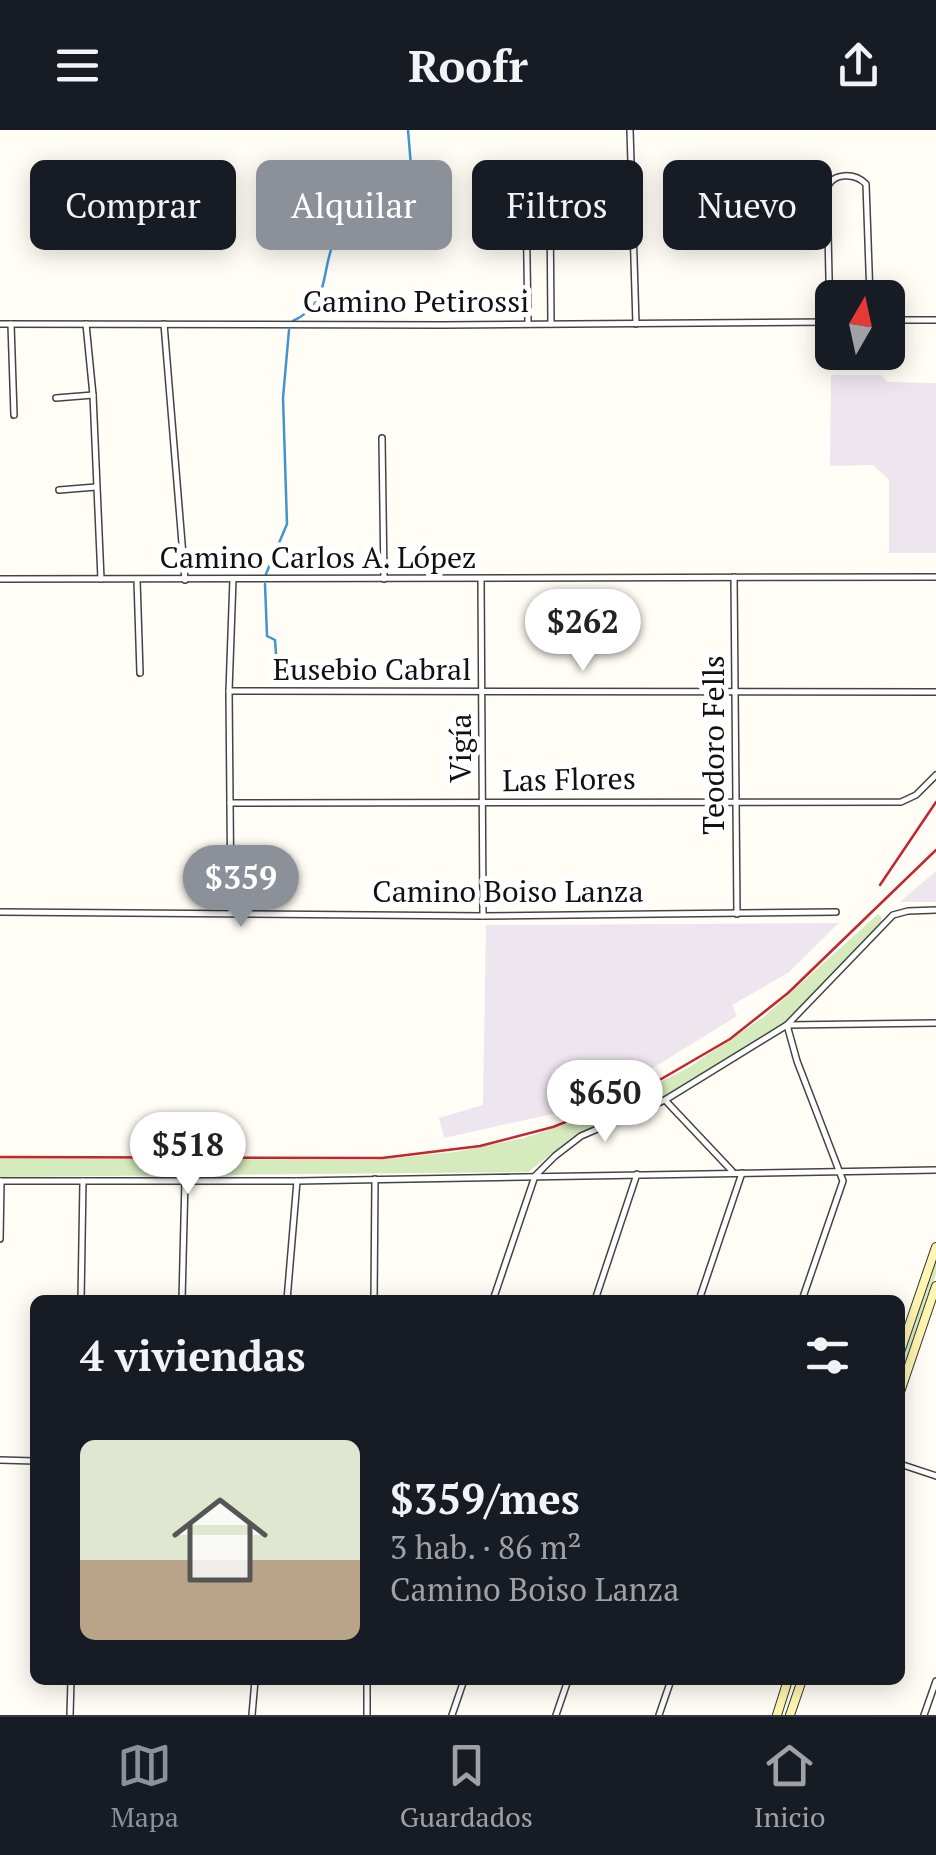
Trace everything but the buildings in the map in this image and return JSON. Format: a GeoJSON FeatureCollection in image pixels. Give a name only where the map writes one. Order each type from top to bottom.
{"type":"FeatureCollection","features":[{"type":"Feature","properties":{"kind":"main road"},"geometry":{"type":"LineString","coordinates":[[905,1337],[936,1246]]}},
{"type":"Feature","properties":{"kind":"main road"},"geometry":{"type":"LineString","coordinates":[[905,1377],[936,1286]]}},
{"type":"Feature","properties":{"kind":"main road"},"geometry":{"type":"LineString","coordinates":[[777,1715],[786,1685]]}},
{"type":"Feature","properties":{"kind":"main road"},"geometry":{"type":"LineString","coordinates":[[790,1715],[800,1685]]}},
{"type":"Feature","properties":{"kind":"street"},"geometry":{"type":"LineString","coordinates":[[630,130],[636,324]]}},
{"type":"Feature","properties":{"kind":"street"},"geometry":{"type":"LineString","coordinates":[[829,280],[826,188],[830,181],[855,176],[866,184],[869,280]]}},
{"type":"Feature","properties":{"kind":"street"},"geometry":{"type":"LineString","coordinates":[[527,250],[528,324]]}},
{"type":"Feature","properties":{"kind":"street"},"geometry":{"type":"LineString","coordinates":[[550,250],[551,324]]}},
{"type":"Feature","properties":{"kind":"street"},"geometry":{"type":"LineString","coordinates":[[905,320],[936,320]]}},
{"type":"Feature","properties":{"kind":"street","name":"Camino Petirossi"},"geometry":{"type":"LineString","coordinates":[[0,324],[815,322]]}},
{"type":"Feature","properties":{"kind":"street"},"geometry":{"type":"LineString","coordinates":[[11,324],[14,415]]}},
{"type":"Feature","properties":{"kind":"street"},"geometry":{"type":"LineString","coordinates":[[86,324],[101,579]]}},
{"type":"Feature","properties":{"kind":"street"},"geometry":{"type":"LineString","coordinates":[[164,324],[185,580]]}},
{"type":"Feature","properties":{"kind":"street"},"geometry":{"type":"LineString","coordinates":[[56,398],[93,395]]}},
{"type":"Feature","properties":{"kind":"street"},"geometry":{"type":"LineString","coordinates":[[382,438],[384,580]]}},
{"type":"Feature","properties":{"kind":"street"},"geometry":{"type":"LineString","coordinates":[[60,490],[98,487]]}},
{"type":"Feature","properties":{"kind":"street","name":"Teodoro Fells"},"geometry":{"type":"LineString","coordinates":[[734,577],[737,914]]}},
{"type":"Feature","properties":{"kind":"street","name":"Camino Carlos A. López"},"geometry":{"type":"LineString","coordinates":[[0,580],[936,577]]}},
{"type":"Feature","properties":{"kind":"street"},"geometry":{"type":"LineString","coordinates":[[231,912],[228,692],[233,579]]}},
{"type":"Feature","properties":{"kind":"street","name":"Vigía"},"geometry":{"type":"LineString","coordinates":[[481,579],[483,916]]}},
{"type":"Feature","properties":{"kind":"street"},"geometry":{"type":"LineString","coordinates":[[138,580],[140,673]]}},
{"type":"Feature","properties":{"kind":"street","name":"Eusebio Cabral"},"geometry":{"type":"LineString","coordinates":[[228,692],[936,692]]}},
{"type":"Feature","properties":{"kind":"street","name":"Las Flores"},"geometry":{"type":"LineString","coordinates":[[230,802],[909,800],[936,775]]}},
{"type":"Feature","properties":{"kind":"street"},"geometry":{"type":"LineString","coordinates":[[495,1295],[535,1176],[572,1141],[665,1100],[788,1025],[887,920],[900,912],[936,910]]}},
{"type":"Feature","properties":{"kind":"street","name":"Camino Boiso Lanza"},"geometry":{"type":"LineString","coordinates":[[0,912],[483,916],[836,912]]}},
{"type":"Feature","properties":{"kind":"street"},"geometry":{"type":"LineString","coordinates":[[788,1025],[936,1023]]}},
{"type":"Feature","properties":{"kind":"street"},"geometry":{"type":"LineString","coordinates":[[788,1025],[796,1061],[843,1181],[804,1295]]}},
{"type":"Feature","properties":{"kind":"street"},"geometry":{"type":"LineString","coordinates":[[665,1100],[734,1173]]}},
{"type":"Feature","properties":{"kind":"street"},"geometry":{"type":"LineString","coordinates":[[0,1239],[1,1181],[297,1181],[936,1170]]}},
{"type":"Feature","properties":{"kind":"street"},"geometry":{"type":"LineString","coordinates":[[701,1295],[742,1172]]}},
{"type":"Feature","properties":{"kind":"street"},"geometry":{"type":"LineString","coordinates":[[597,1295],[637,1174]]}},
{"type":"Feature","properties":{"kind":"street"},"geometry":{"type":"LineString","coordinates":[[374,1295],[375,1179]]}},
{"type":"Feature","properties":{"kind":"street"},"geometry":{"type":"LineString","coordinates":[[182,1295],[185,1180]]}},
{"type":"Feature","properties":{"kind":"street"},"geometry":{"type":"LineString","coordinates":[[80,1295],[84,1181]]}},
{"type":"Feature","properties":{"kind":"street"},"geometry":{"type":"LineString","coordinates":[[286,1295],[297,1181]]}},
{"type":"Feature","properties":{"kind":"street"},"geometry":{"type":"LineString","coordinates":[[0,1460],[30,1461]]}},
{"type":"Feature","properties":{"kind":"street"},"geometry":{"type":"LineString","coordinates":[[905,1466],[936,1476]]}},
{"type":"Feature","properties":{"kind":"street"},"geometry":{"type":"LineString","coordinates":[[924,1715],[936,1681]]}},
{"type":"Feature","properties":{"kind":"street"},"geometry":{"type":"LineString","coordinates":[[70,1715],[71,1685]]}},
{"type":"Feature","properties":{"kind":"street"},"geometry":{"type":"LineString","coordinates":[[252,1715],[255,1685]]}},
{"type":"Feature","properties":{"kind":"street"},"geometry":{"type":"LineString","coordinates":[[366,1715],[367,1685]]}},
{"type":"Feature","properties":{"kind":"street"},"geometry":{"type":"LineString","coordinates":[[452,1715],[462,1685]]}},
{"type":"Feature","properties":{"kind":"street"},"geometry":{"type":"LineString","coordinates":[[556,1715],[566,1685]]}},
{"type":"Feature","properties":{"kind":"street"},"geometry":{"type":"LineString","coordinates":[[659,1715],[669,1685]]}},
{"type":"Feature","properties":{"kind":"shaded area"},"geometry":{"type":"Polygon","coordinates":[[[831,375],[881,375],[888,382],[936,383],[936,553],[889,553],[889,480],[873,465],[830,466],[831,375]]]}},
{"type":"Feature","properties":{"kind":"shaded area"},"geometry":{"type":"Polygon","coordinates":[[[936,871],[936,902],[900,902],[936,871]]]}},
{"type":"Feature","properties":{"kind":"shaded area"},"geometry":{"type":"Polygon","coordinates":[[[839,923],[788,973],[732,1005],[737,1016],[635,1079],[561,1112],[444,1138],[439,1118],[483,1105],[486,925],[839,923]]]}},
{"type":"Feature","properties":{"kind":"green space"},"geometry":{"type":"Polygon","coordinates":[[[878,914],[881,923],[786,1021],[669,1095],[573,1137],[528,1172],[0,1177],[0,1158],[373,1160],[455,1152],[524,1138],[592,1116],[688,1068],[765,1016],[878,914]]]}},
{"type":"Feature","properties":{"kind":"green space"},"geometry":{"type":"Polygon","coordinates":[[[936,1253],[936,1274],[905,1365],[905,1344],[936,1253]]]}},
{"type":"Feature","properties":{"kind":"waterway"},"geometry":{"type":"LineString","coordinates":[[293,321],[306,313],[320,295],[336,237],[356,229],[403,223],[411,166],[408,130]]}},
{"type":"Feature","properties":{"kind":"waterway"},"geometry":{"type":"LineString","coordinates":[[266,574],[287,524],[283,398],[289,330]]}},
{"type":"Feature","properties":{"kind":"waterway"},"geometry":{"type":"LineString","coordinates":[[265,584],[267,636],[275,640],[278,681]]}},
{"type":"Feature","properties":{"kind":"railway"},"geometry":{"type":"LineString","coordinates":[[880,885],[936,802]]}},
{"type":"Feature","properties":{"kind":"railway"},"geometry":{"type":"LineString","coordinates":[[0,1157],[382,1158],[480,1146],[553,1127],[632,1096],[730,1039],[788,993],[936,850]]}}]}
